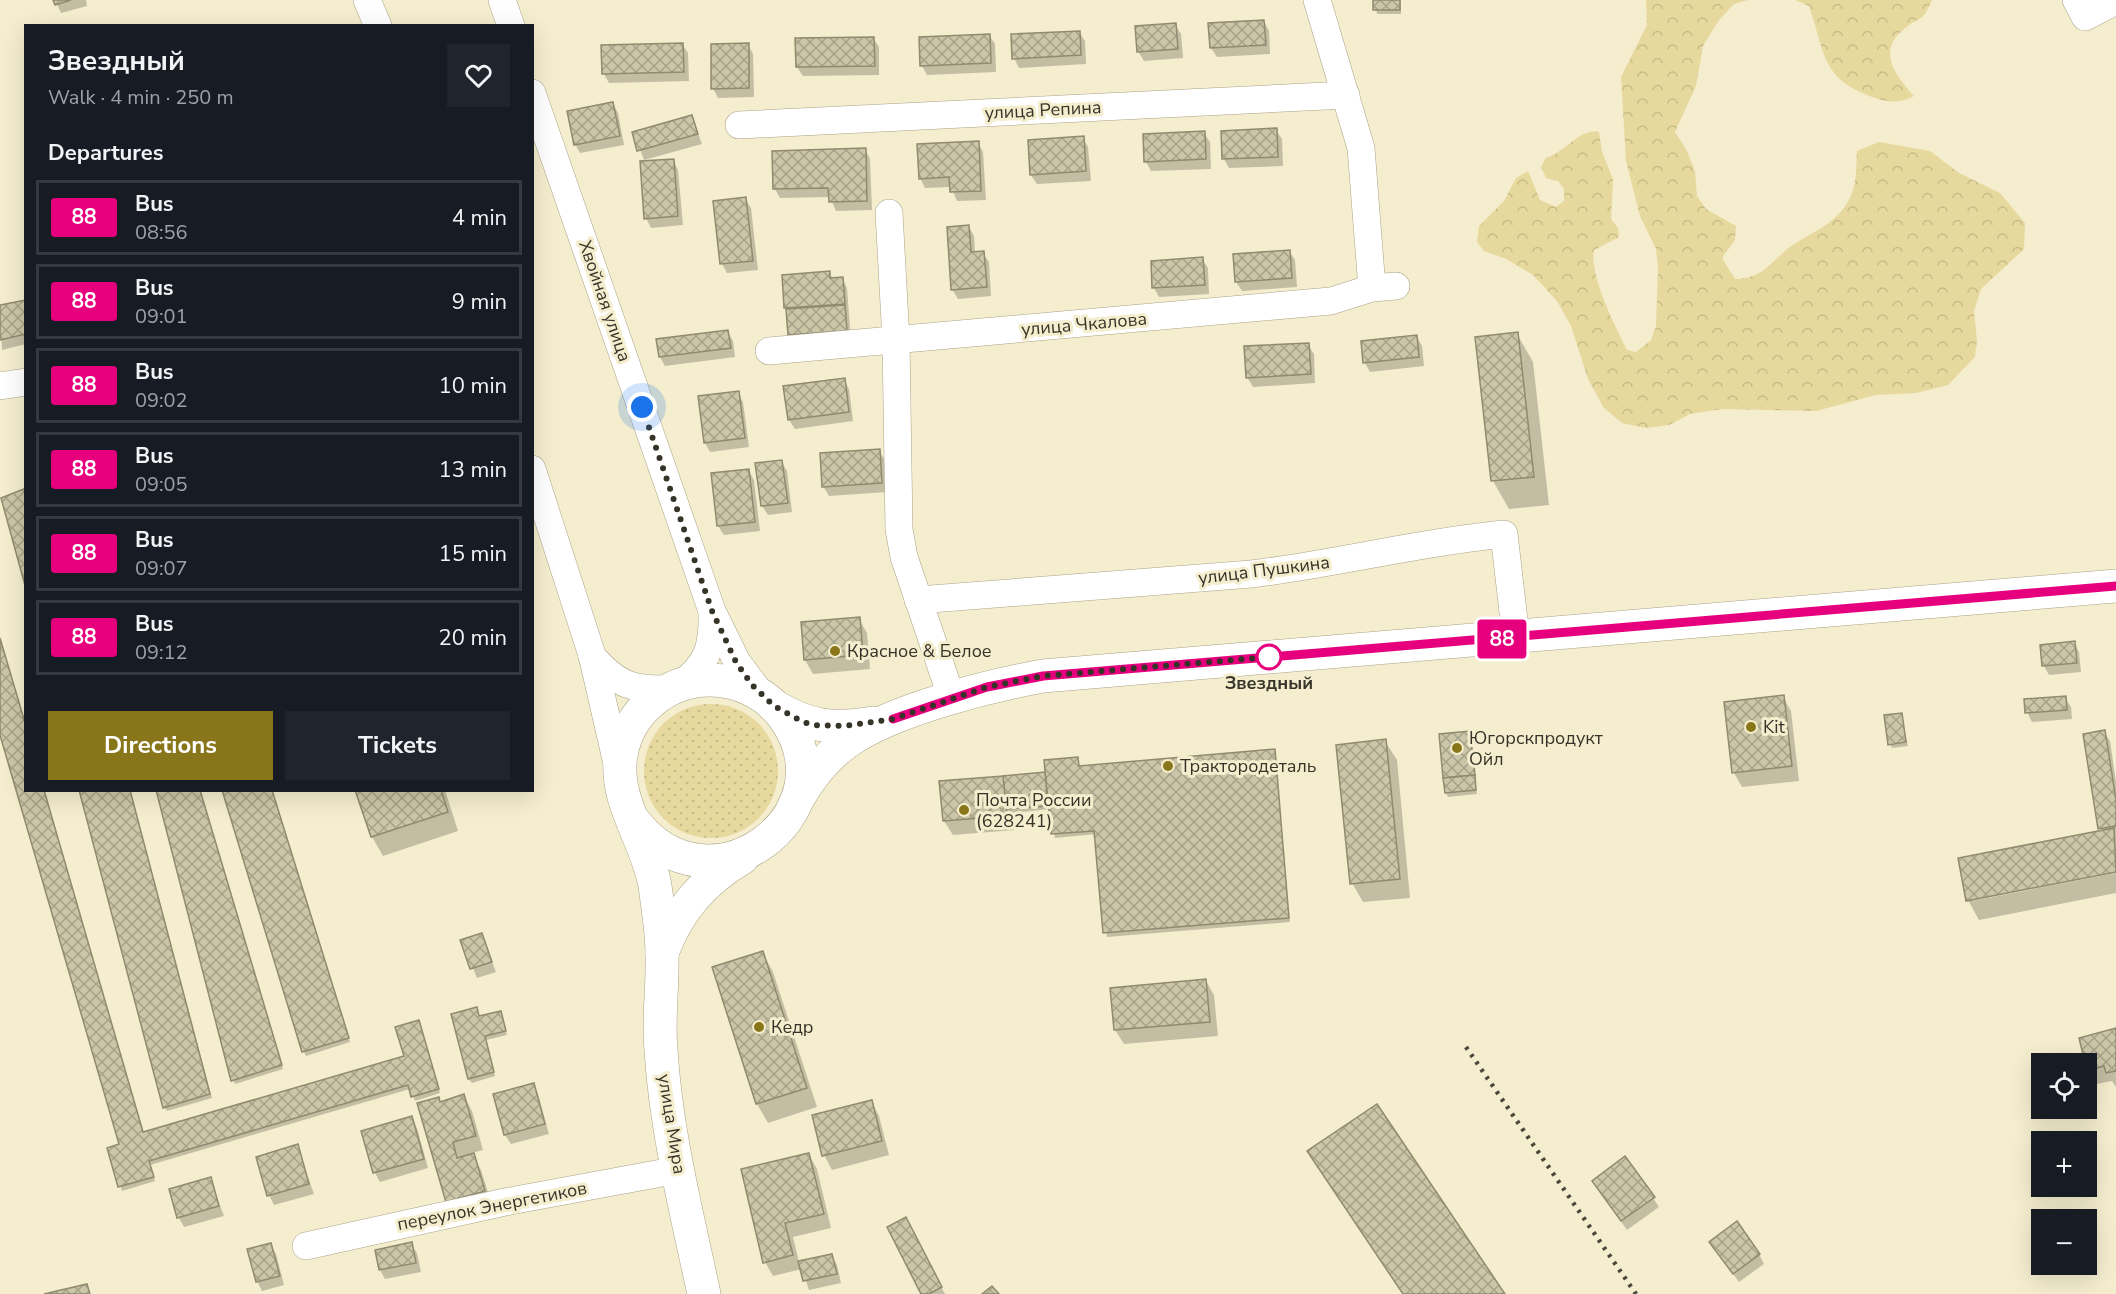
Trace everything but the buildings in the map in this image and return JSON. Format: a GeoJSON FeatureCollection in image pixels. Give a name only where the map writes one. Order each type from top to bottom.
{"type":"FeatureCollection","features":[{"type":"Feature","properties":{"kind":"main road"},"geometry":{"type":"LineString","coordinates":[[663,953],[681,913],[698,891],[715,875],[777,833],[810,778],[826,759],[854,738],[893,719],[987,687],[1043,676],[2116,586]]}},
{"type":"Feature","properties":{"kind":"main road"},"geometry":{"type":"LineString","coordinates":[[663,953],[651,869],[624,799],[619,776],[621,753],[632,725],[651,702],[675,687],[705,680],[731,682],[747,687],[771,704],[813,725],[844,726],[893,719]]}},
{"type":"Feature","properties":{"kind":"main road"},"geometry":{"type":"LineString","coordinates":[[771,704],[791,729],[799,750],[801,778],[794,806]]}},
{"type":"Feature","properties":{"kind":"main road"},"geometry":{"type":"LineString","coordinates":[[634,821],[655,843],[690,859],[728,860],[756,849]]}},
{"type":"Feature","properties":{"kind":"main road","name":"улица Мира"},"geometry":{"type":"LineString","coordinates":[[663,953],[661,1050],[678,1170],[704,1294]]}},
{"type":"Feature","properties":{"kind":"street"},"geometry":{"type":"LineString","coordinates":[[367,0],[377,24]]}},
{"type":"Feature","properties":{"kind":"street"},"geometry":{"type":"LineString","coordinates":[[502,0],[510,24]]}},
{"type":"Feature","properties":{"kind":"street"},"geometry":{"type":"LineString","coordinates":[[1317,0],[1346,95]]}},
{"type":"Feature","properties":{"kind":"street"},"geometry":{"type":"LineString","coordinates":[[2081,9],[2116,1]]}},
{"type":"Feature","properties":{"kind":"street","name":"улица Репина"},"geometry":{"type":"LineString","coordinates":[[739,125],[1346,95]]}},
{"type":"Feature","properties":{"kind":"street","name":"улица Чкалова"},"geometry":{"type":"LineString","coordinates":[[769,351],[1331,302],[1384,287],[1361,148],[1346,95]]}},
{"type":"Feature","properties":{"kind":"street","name":"Хвойная улица"},"geometry":{"type":"LineString","coordinates":[[534,99],[712,611],[745,676],[771,704]]}},
{"type":"Feature","properties":{"kind":"street"},"geometry":{"type":"LineString","coordinates":[[889,213],[896,340],[899,529],[904,557],[952,699]]}},
{"type":"Feature","properties":{"kind":"street"},"geometry":{"type":"LineString","coordinates":[[0,386],[24,382]]}},
{"type":"Feature","properties":{"kind":"street"},"geometry":{"type":"LineString","coordinates":[[534,475],[591,655],[619,776]]}},
{"type":"Feature","properties":{"kind":"street","name":"улица Пушкина"},"geometry":{"type":"LineString","coordinates":[[918,600],[1262,573],[1296,569],[1446,540],[1504,534],[1516,638]]}},
{"type":"Feature","properties":{"kind":"street"},"geometry":{"type":"LineString","coordinates":[[591,655],[605,671],[629,686],[640,689],[675,687],[699,669],[705,658],[712,631],[712,611]]}},
{"type":"Feature","properties":{"kind":"street","name":"переулок Энергетиков"},"geometry":{"type":"LineString","coordinates":[[306,1246],[510,1201],[678,1170]]}},
{"type":"Feature","properties":{"kind":"green space"},"geometry":{"type":"Polygon","coordinates":[[[1646,0],[1748,0],[1734,4],[1719,20],[1703,46],[1696,86],[1675,132],[1686,149],[1695,171],[1697,196],[1706,209],[1736,226],[1735,240],[1722,258],[1735,279],[1760,273],[1790,247],[1838,215],[1850,198],[1854,187],[1857,151],[1879,142],[1930,151],[1959,173],[2000,193],[2025,223],[2024,249],[1981,289],[1974,311],[1977,341],[1975,357],[1948,385],[1916,393],[1876,395],[1816,411],[1722,409],[1690,414],[1669,425],[1646,428],[1622,423],[1604,408],[1588,379],[1571,326],[1557,301],[1533,275],[1506,259],[1484,251],[1477,242],[1479,226],[1504,201],[1516,178],[1528,171],[1540,200],[1556,207],[1564,201],[1564,189],[1558,181],[1546,178],[1541,167],[1546,158],[1579,137],[1599,132],[1602,152],[1613,179],[1611,219],[1618,228],[1619,237],[1594,250],[1595,273],[1604,300],[1627,350],[1636,352],[1651,340],[1656,326],[1658,268],[1656,249],[1640,216],[1626,161],[1621,77],[1647,25],[1646,0]]]}},
{"type":"Feature","properties":{"kind":"green space"},"geometry":{"type":"Polygon","coordinates":[[[1795,0],[1932,0],[1923,16],[1904,29],[1891,46],[1890,55],[1896,72],[1914,96],[1895,102],[1885,101],[1857,91],[1844,82],[1834,73],[1828,63],[1809,6],[1795,0]]]}},
{"type":"Feature","properties":{"kind":"green space"},"geometry":{"type":"Polygon","coordinates":[[[711,704],[737,709],[759,723],[773,745],[778,771],[773,797],[759,819],[737,833],[711,838],[685,833],[663,819],[649,797],[644,771],[649,745],[663,723],[685,709],[711,704]]]}},
{"type":"Feature","properties":{"kind":"railway"},"geometry":{"type":"LineString","coordinates":[[1466,1047],[1636,1294]]}},
{"type":"Feature","properties":{"kind":"bus line","name":"88"},"geometry":{"type":"LineString","coordinates":[[893,719],[987,687],[1043,676],[1604,631],[2116,586]]}},
{"type":"Feature","properties":{"kind":"place","name":"Красное & Белое"},"geometry":{"type":"Point","coordinates":[835,651]}},
{"type":"Feature","properties":{"kind":"place","name":"Звездный"},"geometry":{"type":"Point","coordinates":[1269,657]}},
{"type":"Feature","properties":{"kind":"place","name":"Kit"},"geometry":{"type":"Point","coordinates":[1751,727]}},
{"type":"Feature","properties":{"kind":"place","name":"Югорскпродукт Ойл"},"geometry":{"type":"Point","coordinates":[1457,748]}},
{"type":"Feature","properties":{"kind":"place","name":"Трактородеталь"},"geometry":{"type":"Point","coordinates":[1168,766]}},
{"type":"Feature","properties":{"kind":"place","name":"Почта России (628241)"},"geometry":{"type":"Point","coordinates":[964,810]}},
{"type":"Feature","properties":{"kind":"place","name":"Кедр"},"geometry":{"type":"Point","coordinates":[759,1027]}},
{"type":"Feature","properties":{"kind":"route"},"geometry":{"type":"LineString","coordinates":[[642,407],[712,611],[736,662],[752,685],[774,706],[803,722],[813,725],[844,726],[893,719],[987,687],[1043,676],[1269,657]]}}]}
